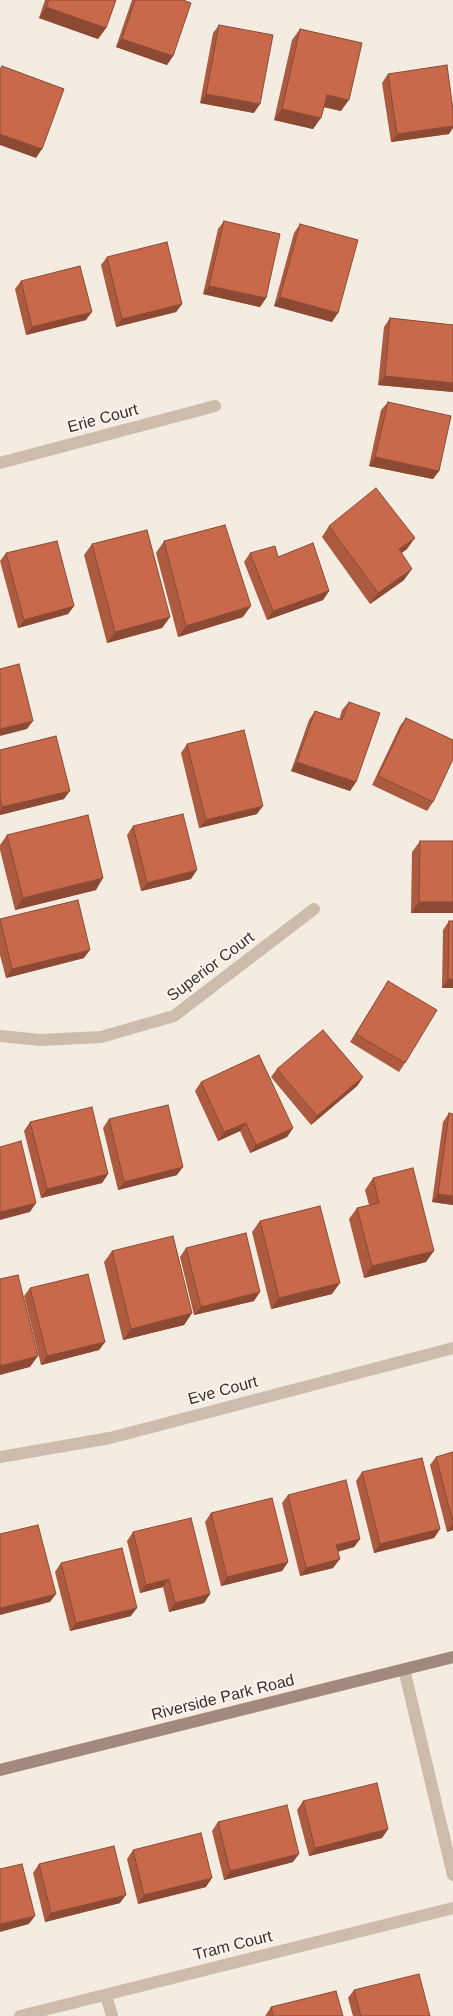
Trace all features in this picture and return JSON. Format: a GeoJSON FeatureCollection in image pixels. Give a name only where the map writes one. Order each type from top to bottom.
{"type":"FeatureCollection","features":[{"type":"Feature","properties":{"kind":"street","name":"Erie Court"},"geometry":{"type":"LineString","coordinates":[[0,463],[215,406]]}},
{"type":"Feature","properties":{"kind":"street","name":"Superior Court"},"geometry":{"type":"LineString","coordinates":[[0,1036],[40,1040],[101,1037],[174,1016],[314,909]]}},
{"type":"Feature","properties":{"kind":"street","name":"Eve Court"},"geometry":{"type":"LineString","coordinates":[[0,1457],[110,1438],[453,1348]]}},
{"type":"Feature","properties":{"kind":"street","name":"Riverside Park Road"},"geometry":{"type":"LineString","coordinates":[[0,1770],[404,1670],[453,1656]]}},
{"type":"Feature","properties":{"kind":"street"},"geometry":{"type":"LineString","coordinates":[[404,1670],[453,1875]]}},
{"type":"Feature","properties":{"kind":"street","name":"Tram Court"},"geometry":{"type":"LineString","coordinates":[[20,2016],[453,1908]]}},
{"type":"Feature","properties":{"kind":"street"},"geometry":{"type":"LineString","coordinates":[[106,1995],[112,2016]]}},
{"type":"Feature","properties":{"kind":"building"},"geometry":{"type":"Polygon","coordinates":[[[49,0],[116,0],[106,28],[46,7],[49,0]]]}},
{"type":"Feature","properties":{"kind":"building"},"geometry":{"type":"Polygon","coordinates":[[[135,0],[183,0],[191,3],[173,56],[122,39],[135,0]]]}},
{"type":"Feature","properties":{"kind":"building"},"geometry":{"type":"Polygon","coordinates":[[[219,25],[273,35],[260,104],[206,94],[219,25]]]}},
{"type":"Feature","properties":{"kind":"building"},"geometry":{"type":"Polygon","coordinates":[[[300,29],[362,43],[349,100],[327,95],[321,118],[282,109],[300,29]]]}},
{"type":"Feature","properties":{"kind":"building"},"geometry":{"type":"Polygon","coordinates":[[[447,65],[453,110],[453,126],[397,134],[388,74],[447,65]]]}},
{"type":"Feature","properties":{"kind":"building"},"geometry":{"type":"Polygon","coordinates":[[[2,66],[64,89],[42,149],[0,134],[0,70],[2,66]]]}},
{"type":"Feature","properties":{"kind":"building"},"geometry":{"type":"Polygon","coordinates":[[[224,221],[280,234],[266,298],[209,286],[224,221]]]}},
{"type":"Feature","properties":{"kind":"building"},"geometry":{"type":"Polygon","coordinates":[[[300,224],[358,240],[338,313],[280,297],[300,224]]]}},
{"type":"Feature","properties":{"kind":"building"},"geometry":{"type":"Polygon","coordinates":[[[167,242],[182,304],[122,319],[107,257],[167,242]]]}},
{"type":"Feature","properties":{"kind":"building"},"geometry":{"type":"Polygon","coordinates":[[[80,266],[92,312],[32,327],[21,281],[80,266]]]}},
{"type":"Feature","properties":{"kind":"building"},"geometry":{"type":"Polygon","coordinates":[[[390,318],[453,325],[453,383],[385,376],[390,318]]]}},
{"type":"Feature","properties":{"kind":"building"},"geometry":{"type":"Polygon","coordinates":[[[388,402],[451,416],[439,471],[375,457],[388,402]]]}},
{"type":"Feature","properties":{"kind":"building"},"geometry":{"type":"Polygon","coordinates":[[[376,488],[415,538],[399,549],[412,569],[378,593],[329,526],[376,488]]]}},
{"type":"Feature","properties":{"kind":"building"},"geometry":{"type":"Polygon","coordinates":[[[225,525],[251,606],[186,626],[164,541],[225,525]]]}},
{"type":"Feature","properties":{"kind":"building"},"geometry":{"type":"Polygon","coordinates":[[[147,530],[170,617],[115,632],[92,544],[147,530]]]}},
{"type":"Feature","properties":{"kind":"building"},"geometry":{"type":"Polygon","coordinates":[[[57,541],[74,606],[24,620],[6,553],[57,541]]]}},
{"type":"Feature","properties":{"kind":"building"},"geometry":{"type":"Polygon","coordinates":[[[313,543],[329,591],[273,611],[250,553],[275,546],[278,557],[313,543]]]}},
{"type":"Feature","properties":{"kind":"building"},"geometry":{"type":"Polygon","coordinates":[[[19,664],[33,721],[0,729],[0,669],[19,664]]]}},
{"type":"Feature","properties":{"kind":"building"},"geometry":{"type":"Polygon","coordinates":[[[349,702],[380,713],[356,782],[297,762],[315,711],[342,720],[349,702]]]}},
{"type":"Feature","properties":{"kind":"building"},"geometry":{"type":"Polygon","coordinates":[[[406,718],[453,740],[453,759],[433,802],[378,776],[406,718]]]}},
{"type":"Feature","properties":{"kind":"building"},"geometry":{"type":"Polygon","coordinates":[[[244,730],[263,806],[206,820],[187,744],[244,730]]]}},
{"type":"Feature","properties":{"kind":"building"},"geometry":{"type":"Polygon","coordinates":[[[56,736],[70,791],[2,807],[0,798],[0,750],[56,736]]]}},
{"type":"Feature","properties":{"kind":"building"},"geometry":{"type":"Polygon","coordinates":[[[183,814],[197,870],[147,883],[133,826],[183,814]]]}},
{"type":"Feature","properties":{"kind":"building"},"geometry":{"type":"Polygon","coordinates":[[[88,815],[103,878],[23,898],[7,835],[88,815]]]}},
{"type":"Feature","properties":{"kind":"building"},"geometry":{"type":"Polygon","coordinates":[[[420,841],[453,841],[453,902],[419,902],[420,841]]]}},
{"type":"Feature","properties":{"kind":"building"},"geometry":{"type":"Polygon","coordinates":[[[78,900],[90,950],[12,969],[0,919],[78,900]]]}},
{"type":"Feature","properties":{"kind":"building"},"geometry":{"type":"Polygon","coordinates":[[[449,921],[453,921],[453,979],[448,979],[449,921]]]}},
{"type":"Feature","properties":{"kind":"building"},"geometry":{"type":"Polygon","coordinates":[[[388,981],[437,1010],[405,1063],[356,1034],[388,981]]]}},
{"type":"Feature","properties":{"kind":"building"},"geometry":{"type":"Polygon","coordinates":[[[323,1030],[363,1077],[317,1116],[277,1069],[323,1030]]]}},
{"type":"Feature","properties":{"kind":"building"},"geometry":{"type":"Polygon","coordinates":[[[259,1055],[293,1128],[256,1145],[246,1123],[224,1132],[201,1082],[259,1055]]]}},
{"type":"Feature","properties":{"kind":"building"},"geometry":{"type":"Polygon","coordinates":[[[168,1105],[183,1167],[124,1182],[109,1119],[168,1105]]]}},
{"type":"Feature","properties":{"kind":"building"},"geometry":{"type":"Polygon","coordinates":[[[92,1107],[108,1174],[47,1189],[30,1122],[92,1107]]]}},
{"type":"Feature","properties":{"kind":"building"},"geometry":{"type":"Polygon","coordinates":[[[449,1113],[453,1114],[453,1196],[438,1194],[449,1113]]]}},
{"type":"Feature","properties":{"kind":"building"},"geometry":{"type":"Polygon","coordinates":[[[21,1141],[36,1203],[0,1212],[0,1147],[21,1141]]]}},
{"type":"Feature","properties":{"kind":"building"},"geometry":{"type":"Polygon","coordinates":[[[413,1168],[434,1251],[372,1266],[357,1208],[379,1203],[373,1178],[413,1168]]]}},
{"type":"Feature","properties":{"kind":"building"},"geometry":{"type":"Polygon","coordinates":[[[320,1206],[340,1283],[279,1298],[260,1221],[320,1206]]]}},
{"type":"Feature","properties":{"kind":"building"},"geometry":{"type":"Polygon","coordinates":[[[246,1233],[260,1292],[201,1307],[186,1248],[246,1233]]]}},
{"type":"Feature","properties":{"kind":"building"},"geometry":{"type":"Polygon","coordinates":[[[173,1236],[192,1313],[131,1329],[112,1251],[173,1236]]]}},
{"type":"Feature","properties":{"kind":"building"},"geometry":{"type":"Polygon","coordinates":[[[88,1274],[105,1342],[47,1356],[30,1288],[88,1274]]]}},
{"type":"Feature","properties":{"kind":"building"},"geometry":{"type":"Polygon","coordinates":[[[18,1275],[38,1356],[0,1366],[0,1279],[18,1275]]]}},
{"type":"Feature","properties":{"kind":"building"},"geometry":{"type":"Polygon","coordinates":[[[453,1452],[453,1523],[436,1457],[453,1452]]]}},
{"type":"Feature","properties":{"kind":"building"},"geometry":{"type":"Polygon","coordinates":[[[422,1458],[440,1529],[380,1544],[362,1472],[422,1458]]]}},
{"type":"Feature","properties":{"kind":"building"},"geometry":{"type":"Polygon","coordinates":[[[346,1480],[360,1539],[336,1545],[340,1559],[306,1568],[288,1495],[346,1480]]]}},
{"type":"Feature","properties":{"kind":"building"},"geometry":{"type":"Polygon","coordinates":[[[272,1498],[288,1562],[227,1577],[211,1513],[272,1498]]]}},
{"type":"Feature","properties":{"kind":"building"},"geometry":{"type":"Polygon","coordinates":[[[191,1518],[210,1594],[175,1603],[169,1579],[146,1585],[133,1532],[191,1518]]]}},
{"type":"Feature","properties":{"kind":"building"},"geometry":{"type":"Polygon","coordinates":[[[38,1525],[56,1594],[0,1608],[0,1534],[38,1525]]]}},
{"type":"Feature","properties":{"kind":"building"},"geometry":{"type":"Polygon","coordinates":[[[122,1548],[137,1608],[76,1623],[61,1563],[122,1548]]]}},
{"type":"Feature","properties":{"kind":"building"},"geometry":{"type":"Polygon","coordinates":[[[377,1783],[388,1829],[315,1848],[303,1801],[377,1783]]]}},
{"type":"Feature","properties":{"kind":"building"},"geometry":{"type":"Polygon","coordinates":[[[287,1805],[299,1854],[230,1871],[218,1822],[287,1805]]]}},
{"type":"Feature","properties":{"kind":"building"},"geometry":{"type":"Polygon","coordinates":[[[201,1833],[212,1878],[144,1895],[133,1850],[201,1833]]]}},
{"type":"Feature","properties":{"kind":"building"},"geometry":{"type":"Polygon","coordinates":[[[114,1846],[126,1895],[51,1913],[39,1864],[114,1846]]]}},
{"type":"Feature","properties":{"kind":"building"},"geometry":{"type":"Polygon","coordinates":[[[22,1864],[35,1916],[0,1924],[0,1869],[22,1864]]]}},
{"type":"Feature","properties":{"kind":"building"},"geometry":{"type":"Polygon","coordinates":[[[419,1974],[430,2016],[361,2016],[354,1990],[419,1974]]]}},
{"type":"Feature","properties":{"kind":"building"},"geometry":{"type":"Polygon","coordinates":[[[336,1991],[343,2016],[273,2016],[271,2007],[336,1991]]]}}]}
